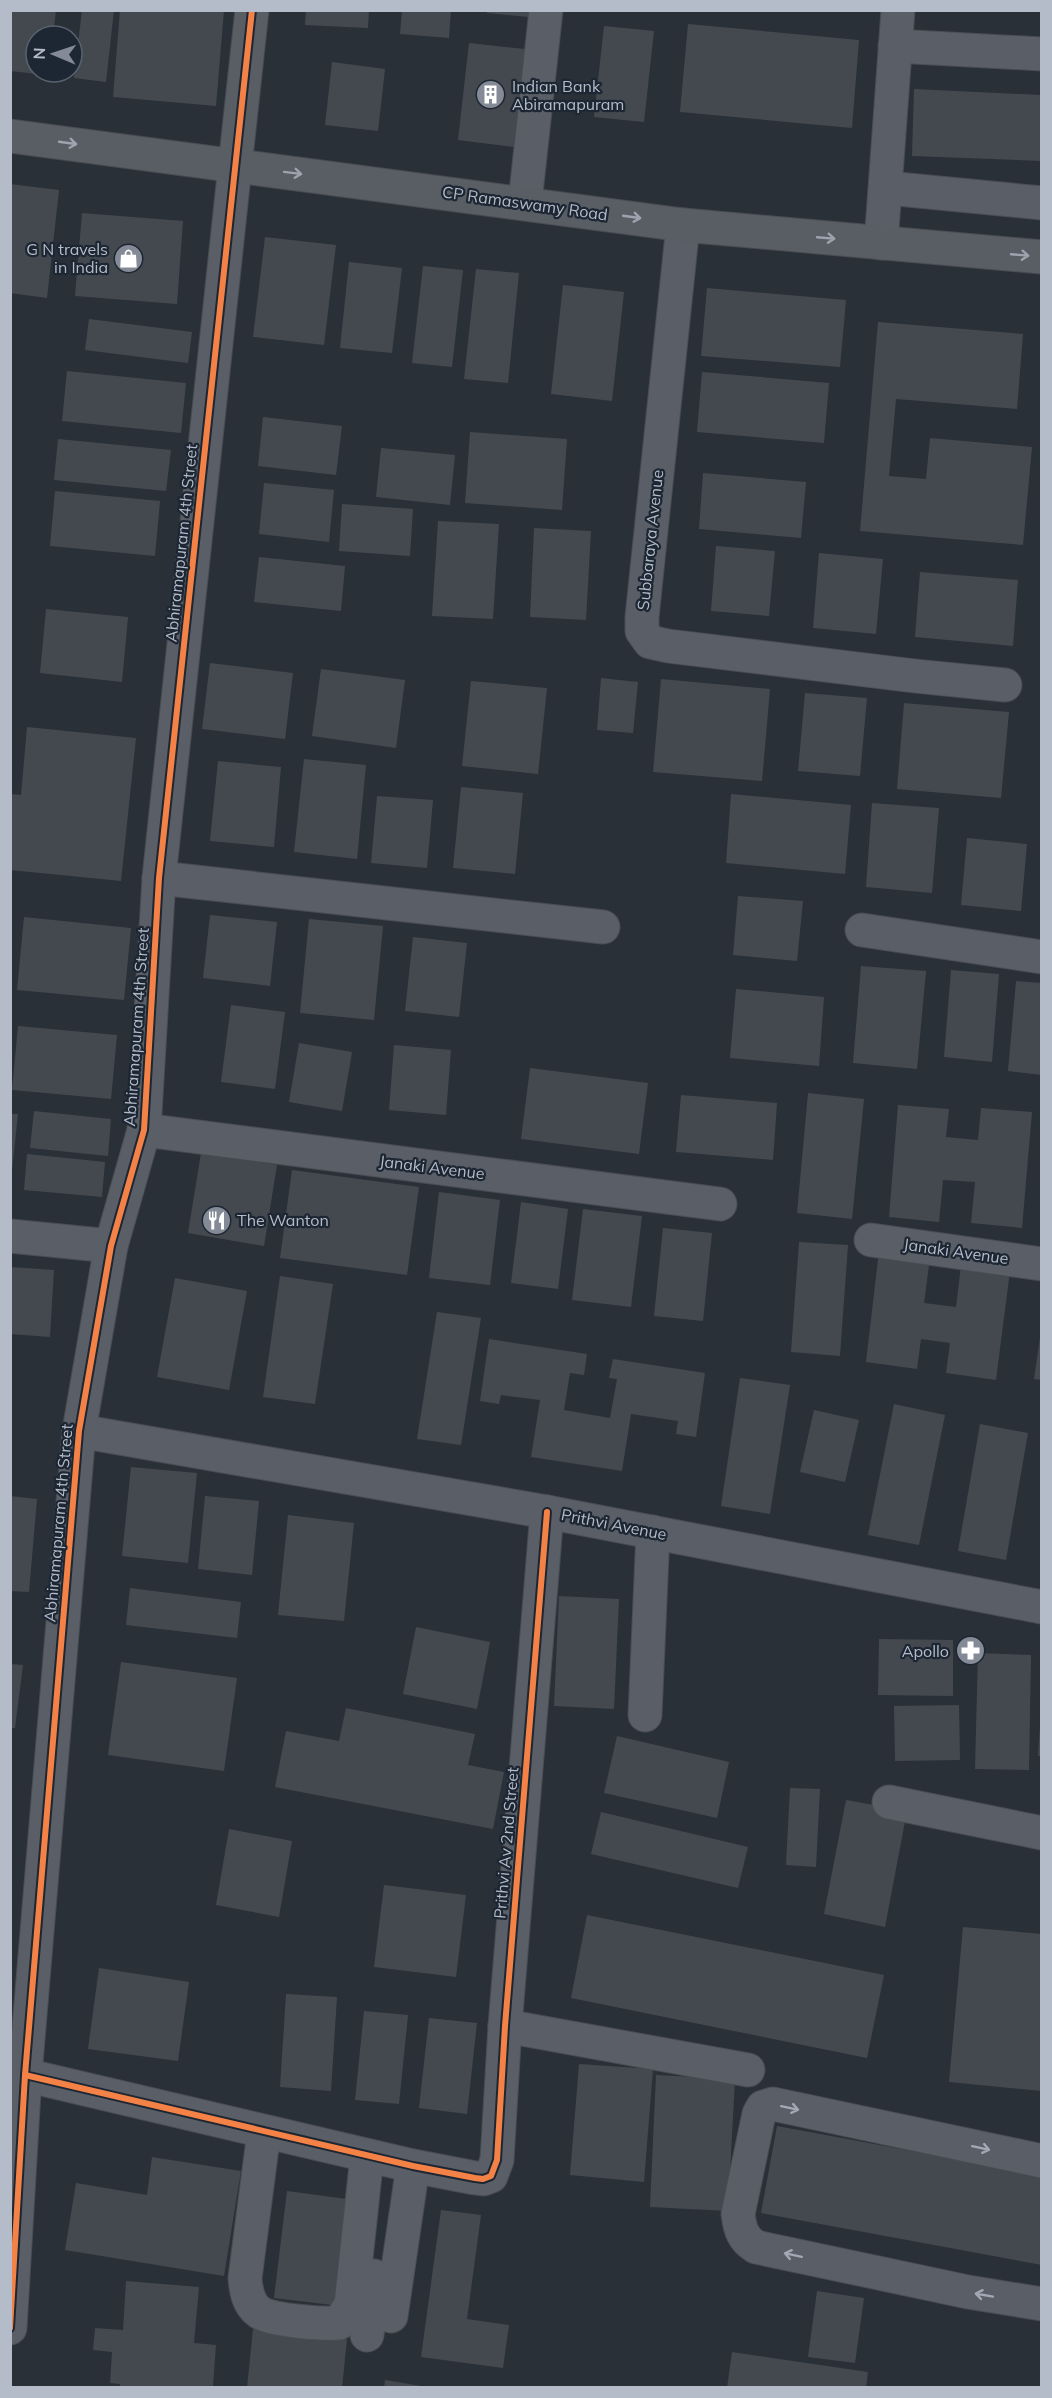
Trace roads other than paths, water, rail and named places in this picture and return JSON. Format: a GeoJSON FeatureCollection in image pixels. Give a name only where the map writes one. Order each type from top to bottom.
{"type":"FeatureCollection","features":[{"type":"Feature","properties":{"kind":"main road","name":"Abhiramapuram 4th Street"},"geometry":{"type":"LineString","coordinates":[[235,166],[252,10]]}},
{"type":"Feature","properties":{"kind":"main road","name":"CP Ramaswamy Road"},"geometry":{"type":"LineString","coordinates":[[10,136],[525,202],[683,225],[1041,257]]}},
{"type":"Feature","properties":{"kind":"street"},"geometry":{"type":"LineString","coordinates":[[525,202],[546,10]]}},
{"type":"Feature","properties":{"kind":"street"},"geometry":{"type":"LineString","coordinates":[[881,243],[887,188],[898,10]]}},
{"type":"Feature","properties":{"kind":"street"},"geometry":{"type":"LineString","coordinates":[[895,46],[1041,54]]}},
{"type":"Feature","properties":{"kind":"street","name":"Abhiramapuram 4th Street"},"geometry":{"type":"LineString","coordinates":[[10,2328],[25,2074],[79,1431],[111,1246],[144,1130],[159,878],[235,166]]}},
{"type":"Feature","properties":{"kind":"street"},"geometry":{"type":"LineString","coordinates":[[887,188],[1041,203]]}},
{"type":"Feature","properties":{"kind":"street","name":"Subbaraya Avenue"},"geometry":{"type":"LineString","coordinates":[[683,225],[642,631],[650,642],[668,646],[1005,685]]}},
{"type":"Feature","properties":{"kind":"street"},"geometry":{"type":"LineString","coordinates":[[159,878],[603,927]]}},
{"type":"Feature","properties":{"kind":"street"},"geometry":{"type":"LineString","coordinates":[[862,930],[1041,957]]}},
{"type":"Feature","properties":{"kind":"street","name":"Janaki Avenue"},"geometry":{"type":"LineString","coordinates":[[144,1130],[720,1204]]}},
{"type":"Feature","properties":{"kind":"street"},"geometry":{"type":"LineString","coordinates":[[10,1236],[111,1246]]}},
{"type":"Feature","properties":{"kind":"street","name":"Janaki Avenue"},"geometry":{"type":"LineString","coordinates":[[871,1240],[1041,1264]]}},
{"type":"Feature","properties":{"kind":"street","name":"Prithvi Avenue"},"geometry":{"type":"LineString","coordinates":[[79,1431],[547,1512],[1041,1607]]}},
{"type":"Feature","properties":{"kind":"street","name":"Prithvi Av 2nd Street"},"geometry":{"type":"LineString","coordinates":[[390,2161],[475,2178],[490,2176],[497,2160],[505,2026],[547,1512]]}},
{"type":"Feature","properties":{"kind":"street"},"geometry":{"type":"LineString","coordinates":[[645,1715],[653,1532]]}},
{"type":"Feature","properties":{"kind":"street"},"geometry":{"type":"LineString","coordinates":[[889,1802],[1041,1833]]}},
{"type":"Feature","properties":{"kind":"street"},"geometry":{"type":"LineString","coordinates":[[505,2026],[748,2070]]}},
{"type":"Feature","properties":{"kind":"street"},"geometry":{"type":"LineString","coordinates":[[25,2074],[390,2161]]}},
{"type":"Feature","properties":{"kind":"street"},"geometry":{"type":"LineString","coordinates":[[1041,2160],[773,2104],[763,2107],[759,2114],[738,2214],[740,2229],[747,2241],[756,2247],[968,2292],[1041,2304]]}},
{"type":"Feature","properties":{"kind":"street"},"geometry":{"type":"LineString","coordinates":[[264,2132],[245,2278],[246,2293],[253,2306],[261,2313],[317,2324],[339,2323],[351,2305],[390,2161]]}},
{"type":"Feature","properties":{"kind":"street"},"geometry":{"type":"LineString","coordinates":[[378,2332],[390,2161]]}},
{"type":"Feature","properties":{"kind":"place","name":"Indian Bank Abiramapuram"},"geometry":{"type":"Point","coordinates":[491,95]}},
{"type":"Feature","properties":{"kind":"place","name":"G N travels in India"},"geometry":{"type":"Point","coordinates":[129,258]}},
{"type":"Feature","properties":{"kind":"place","name":"The Wanton"},"geometry":{"type":"Point","coordinates":[216,1220]}},
{"type":"Feature","properties":{"kind":"place","name":"Apollo"},"geometry":{"type":"Point","coordinates":[970,1651]}}]}
